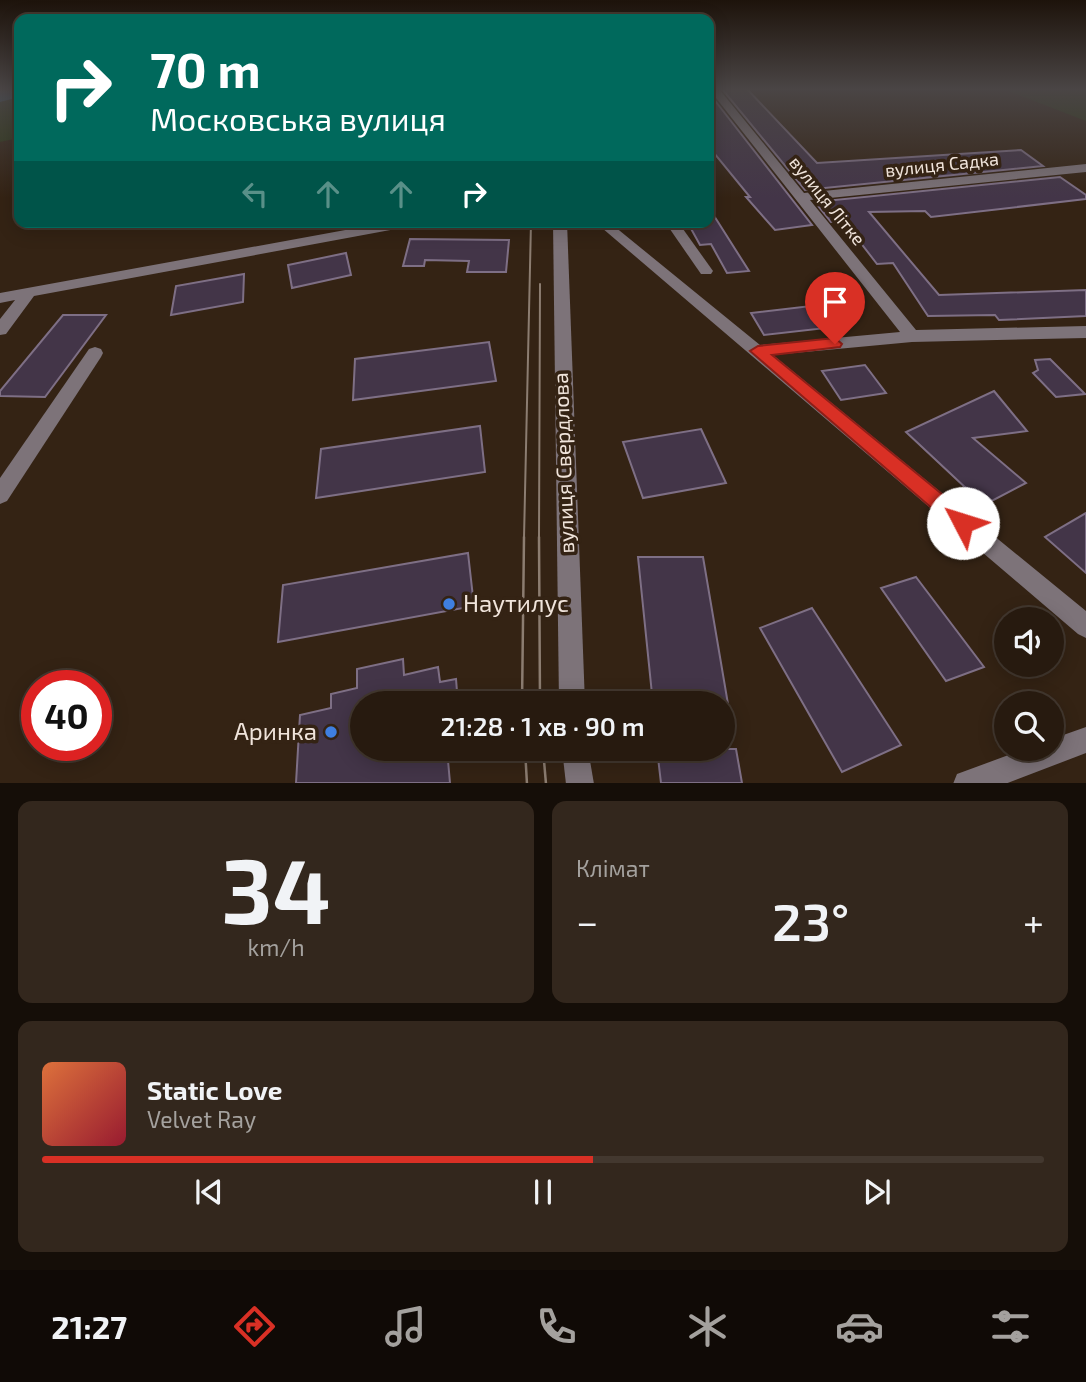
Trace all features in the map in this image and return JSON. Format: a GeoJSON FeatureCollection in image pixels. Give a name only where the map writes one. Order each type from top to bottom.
{"type":"FeatureCollection","features":[{"type":"Feature","properties":{"kind":"street","name":"вулиця Літке"},"geometry":{"type":"LineString","coordinates":[[744,126],[912,336]]}},
{"type":"Feature","properties":{"kind":"street","name":"вулиця Садка"},"geometry":{"type":"LineString","coordinates":[[802,197],[1086,168]]}},
{"type":"Feature","properties":{"kind":"street"},"geometry":{"type":"LineString","coordinates":[[0,298],[379,228]]}},
{"type":"Feature","properties":{"kind":"street","name":"вулиця Свердлова"},"geometry":{"type":"LineString","coordinates":[[560,228],[561,359],[572,691]]}},
{"type":"Feature","properties":{"kind":"street"},"geometry":{"type":"LineString","coordinates":[[608,228],[1086,626]]}},
{"type":"Feature","properties":{"kind":"street"},"geometry":{"type":"LineString","coordinates":[[675,228],[706,271]]}},
{"type":"Feature","properties":{"kind":"street"},"geometry":{"type":"LineString","coordinates":[[0,330],[30,292]]}},
{"type":"Feature","properties":{"kind":"street"},"geometry":{"type":"LineString","coordinates":[[758,351],[912,336],[1086,331]]}},
{"type":"Feature","properties":{"kind":"street"},"geometry":{"type":"LineString","coordinates":[[0,495],[95,353]]}},
{"type":"Feature","properties":{"kind":"street"},"geometry":{"type":"LineString","coordinates":[[967,783],[1086,740]]}},
{"type":"Feature","properties":{"kind":"street"},"geometry":{"type":"LineString","coordinates":[[577,761],[580,783]]}},
{"type":"Feature","properties":{"kind":"green space"},"geometry":{"type":"Polygon","coordinates":[[[0,126],[14,126],[14,139],[0,142],[0,126]]]}},
{"type":"Feature","properties":{"kind":"building"},"geometry":{"type":"Polygon","coordinates":[[[714,126],[734,126],[812,225],[775,230],[746,197],[750,197],[714,153],[714,126]]]}},
{"type":"Feature","properties":{"kind":"building"},"geometry":{"type":"Polygon","coordinates":[[[752,126],[782,126],[817,163],[1021,150],[1043,166],[805,190],[752,126]]]}},
{"type":"Feature","properties":{"kind":"building"},"geometry":{"type":"Polygon","coordinates":[[[1060,177],[1086,195],[1086,199],[931,217],[925,211],[869,212],[939,295],[1086,290],[1086,316],[999,320],[995,315],[928,316],[893,263],[877,264],[843,220],[831,222],[815,202],[1060,177]]]}},
{"type":"Feature","properties":{"kind":"building"},"geometry":{"type":"Polygon","coordinates":[[[714,216],[749,271],[727,273],[711,244],[700,245],[691,228],[714,228],[714,216]]]}},
{"type":"Feature","properties":{"kind":"building"},"geometry":{"type":"Polygon","coordinates":[[[410,239],[509,240],[506,272],[467,272],[469,261],[425,260],[424,266],[403,266],[410,239]]]}},
{"type":"Feature","properties":{"kind":"building"},"geometry":{"type":"Polygon","coordinates":[[[346,253],[351,275],[292,288],[288,265],[346,253]]]}},
{"type":"Feature","properties":{"kind":"building"},"geometry":{"type":"Polygon","coordinates":[[[244,274],[243,302],[171,315],[176,286],[244,274]]]}},
{"type":"Feature","properties":{"kind":"building"},"geometry":{"type":"Polygon","coordinates":[[[811,306],[826,328],[764,335],[751,313],[811,306]]]}},
{"type":"Feature","properties":{"kind":"building"},"geometry":{"type":"Polygon","coordinates":[[[63,315],[106,315],[45,397],[0,396],[0,391],[63,315]]]}},
{"type":"Feature","properties":{"kind":"building"},"geometry":{"type":"Polygon","coordinates":[[[489,342],[496,381],[353,400],[355,359],[489,342]]]}},
{"type":"Feature","properties":{"kind":"building"},"geometry":{"type":"Polygon","coordinates":[[[1050,359],[1085,394],[1056,397],[1033,373],[1038,370],[1035,360],[1050,359]]]}},
{"type":"Feature","properties":{"kind":"building"},"geometry":{"type":"Polygon","coordinates":[[[865,365],[886,393],[841,400],[822,371],[865,365]]]}},
{"type":"Feature","properties":{"kind":"building"},"geometry":{"type":"Polygon","coordinates":[[[994,391],[1027,431],[973,438],[1026,483],[984,505],[906,432],[994,391]]]}},
{"type":"Feature","properties":{"kind":"building"},"geometry":{"type":"Polygon","coordinates":[[[480,426],[485,472],[316,498],[321,449],[480,426]]]}},
{"type":"Feature","properties":{"kind":"building"},"geometry":{"type":"Polygon","coordinates":[[[701,429],[726,483],[643,498],[623,442],[701,429]]]}},
{"type":"Feature","properties":{"kind":"building"},"geometry":{"type":"Polygon","coordinates":[[[1086,513],[1086,573],[1045,537],[1086,513]]]}},
{"type":"Feature","properties":{"kind":"building"},"geometry":{"type":"Polygon","coordinates":[[[468,553],[474,606],[278,642],[283,585],[468,553]]]}},
{"type":"Feature","properties":{"kind":"building"},"geometry":{"type":"Polygon","coordinates":[[[638,557],[703,557],[726,691],[652,691],[638,557]]]}},
{"type":"Feature","properties":{"kind":"building"},"geometry":{"type":"Polygon","coordinates":[[[916,577],[984,667],[946,681],[881,588],[916,577]]]}},
{"type":"Feature","properties":{"kind":"building"},"geometry":{"type":"Polygon","coordinates":[[[812,608],[901,745],[842,772],[760,628],[812,608]]]}},
{"type":"Feature","properties":{"kind":"building","name":"Аринка"},"geometry":{"type":"Polygon","coordinates":[[[403,659],[404,675],[438,667],[440,682],[456,679],[457,691],[350,691],[350,761],[448,761],[450,783],[296,783],[300,715],[331,708],[331,694],[357,688],[357,669],[403,659]]]}},
{"type":"Feature","properties":{"kind":"building"},"geometry":{"type":"Polygon","coordinates":[[[736,749],[742,783],[661,783],[658,761],[735,761],[736,749]]]}},
{"type":"Feature","properties":{"kind":"tram line"},"geometry":{"type":"LineString","coordinates":[[524,538],[531,228]]}},
{"type":"Feature","properties":{"kind":"tram line"},"geometry":{"type":"LineString","coordinates":[[539,537],[540,284]]}},
{"type":"Feature","properties":{"kind":"tram line"},"geometry":{"type":"LineString","coordinates":[[522,691],[524,537]]}},
{"type":"Feature","properties":{"kind":"tram line"},"geometry":{"type":"LineString","coordinates":[[539,537],[540,691]]}},
{"type":"Feature","properties":{"kind":"tram line"},"geometry":{"type":"LineString","coordinates":[[526,761],[527,783]]}},
{"type":"Feature","properties":{"kind":"tram line"},"geometry":{"type":"LineString","coordinates":[[544,761],[546,783]]}},
{"type":"Feature","properties":{"kind":"place","name":"Наутилус"},"geometry":{"type":"Point","coordinates":[449,604]}},
{"type":"Feature","properties":{"kind":"place","name":"Аринка"},"geometry":{"type":"Point","coordinates":[331,732]}},
{"type":"Feature","properties":{"kind":"route"},"geometry":{"type":"LineString","coordinates":[[835,344],[758,351],[963,523]]}}]}
